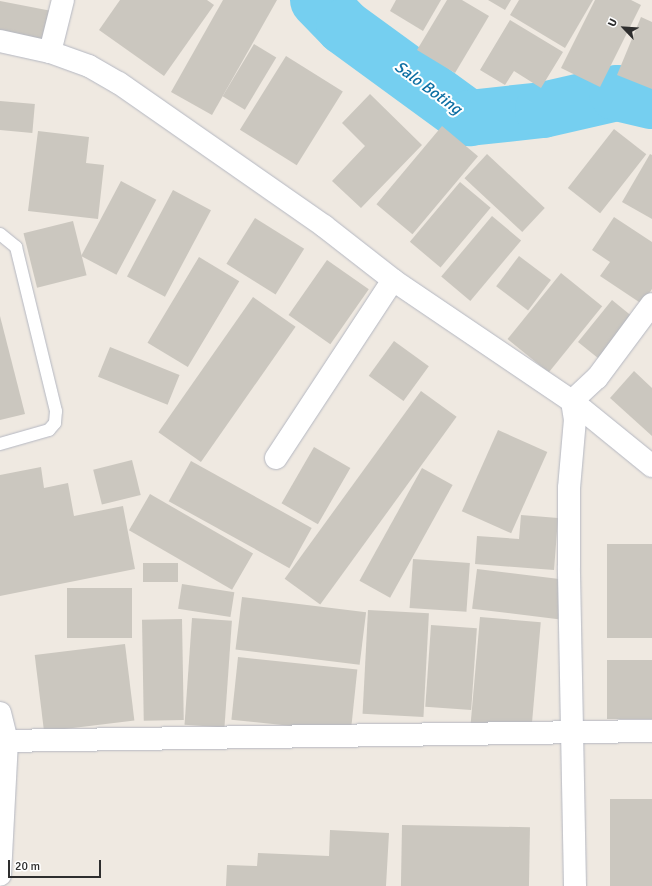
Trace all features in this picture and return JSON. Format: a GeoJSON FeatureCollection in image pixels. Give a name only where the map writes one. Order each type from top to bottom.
{"type":"FeatureCollection","features":[{"type":"Feature","properties":{"kind":"street"},"geometry":{"type":"LineString","coordinates":[[50,52],[63,0]]}},
{"type":"Feature","properties":{"kind":"street"},"geometry":{"type":"LineString","coordinates":[[0,41],[50,52],[89,66],[151,104],[324,226],[393,280],[572,401],[652,466]]}},
{"type":"Feature","properties":{"kind":"street"},"geometry":{"type":"LineString","coordinates":[[276,458],[393,280]]}},
{"type":"Feature","properties":{"kind":"street"},"geometry":{"type":"LineString","coordinates":[[572,401],[597,378],[652,304]]}},
{"type":"Feature","properties":{"kind":"street"},"geometry":{"type":"LineString","coordinates":[[572,401],[575,420],[569,488],[569,566],[575,886]]}},
{"type":"Feature","properties":{"kind":"street"},"geometry":{"type":"LineString","coordinates":[[0,713],[4,741],[0,875]]}},
{"type":"Feature","properties":{"kind":"street"},"geometry":{"type":"LineString","coordinates":[[4,741],[652,731]]}},
{"type":"Feature","properties":{"kind":"lane"},"geometry":{"type":"LineString","coordinates":[[0,234],[16,247],[56,411],[55,423],[49,430],[0,444]]}},
{"type":"Feature","properties":{"kind":"building"},"geometry":{"type":"Polygon","coordinates":[[[120,0],[207,0],[214,5],[164,76],[99,30],[120,0]]]}},
{"type":"Feature","properties":{"kind":"building"},"geometry":{"type":"Polygon","coordinates":[[[223,0],[277,0],[212,115],[171,92],[223,0]]]}},
{"type":"Feature","properties":{"kind":"building"},"geometry":{"type":"Polygon","coordinates":[[[396,0],[441,0],[423,31],[390,11],[396,0]]]}},
{"type":"Feature","properties":{"kind":"building"},"geometry":{"type":"Polygon","coordinates":[[[447,0],[462,0],[489,16],[455,73],[417,50],[447,0]]]}},
{"type":"Feature","properties":{"kind":"building"},"geometry":{"type":"Polygon","coordinates":[[[488,0],[511,0],[505,10],[488,0]]]}},
{"type":"Feature","properties":{"kind":"building"},"geometry":{"type":"Polygon","coordinates":[[[519,0],[593,0],[565,48],[510,15],[519,0]]]}},
{"type":"Feature","properties":{"kind":"building"},"geometry":{"type":"Polygon","coordinates":[[[595,0],[631,0],[641,5],[600,87],[561,68],[595,0]]]}},
{"type":"Feature","properties":{"kind":"building"},"geometry":{"type":"Polygon","coordinates":[[[0,1],[57,12],[50,47],[0,38],[0,1]]]}},
{"type":"Feature","properties":{"kind":"building"},"geometry":{"type":"Polygon","coordinates":[[[641,17],[652,22],[652,89],[617,75],[641,17]]]}},
{"type":"Feature","properties":{"kind":"building"},"geometry":{"type":"Polygon","coordinates":[[[510,20],[563,52],[541,88],[514,71],[505,85],[480,70],[510,20]]]}},
{"type":"Feature","properties":{"kind":"building"},"geometry":{"type":"Polygon","coordinates":[[[254,44],[276,57],[245,110],[223,96],[254,44]]]}},
{"type":"Feature","properties":{"kind":"building"},"geometry":{"type":"Polygon","coordinates":[[[286,56],[343,92],[297,165],[240,130],[286,56]]]}},
{"type":"Feature","properties":{"kind":"building"},"geometry":{"type":"Polygon","coordinates":[[[370,94],[422,145],[361,208],[332,181],[365,146],[342,123],[370,94]]]}},
{"type":"Feature","properties":{"kind":"building"},"geometry":{"type":"Polygon","coordinates":[[[0,101],[35,104],[32,133],[0,130],[0,101]]]}},
{"type":"Feature","properties":{"kind":"building"},"geometry":{"type":"Polygon","coordinates":[[[442,126],[478,156],[412,234],[376,204],[442,126]]]}},
{"type":"Feature","properties":{"kind":"building"},"geometry":{"type":"Polygon","coordinates":[[[614,129],[646,154],[600,213],[568,188],[614,129]]]}},
{"type":"Feature","properties":{"kind":"building"},"geometry":{"type":"Polygon","coordinates":[[[38,131],[89,137],[86,163],[104,165],[98,219],[28,211],[38,131]]]}},
{"type":"Feature","properties":{"kind":"building"},"geometry":{"type":"Polygon","coordinates":[[[487,154],[545,208],[522,232],[464,178],[487,154]]]}},
{"type":"Feature","properties":{"kind":"building"},"geometry":{"type":"Polygon","coordinates":[[[650,154],[652,155],[652,219],[622,202],[650,154]]]}},
{"type":"Feature","properties":{"kind":"building"},"geometry":{"type":"Polygon","coordinates":[[[121,181],[156,200],[116,275],[81,256],[121,181]]]}},
{"type":"Feature","properties":{"kind":"building"},"geometry":{"type":"Polygon","coordinates":[[[460,182],[491,208],[441,267],[410,242],[460,182]]]}},
{"type":"Feature","properties":{"kind":"building"},"geometry":{"type":"Polygon","coordinates":[[[173,190],[211,210],[165,297],[127,277],[173,190]]]}},
{"type":"Feature","properties":{"kind":"building"},"geometry":{"type":"Polygon","coordinates":[[[492,216],[521,240],[470,301],[441,277],[492,216]]]}},
{"type":"Feature","properties":{"kind":"building"},"geometry":{"type":"Polygon","coordinates":[[[614,217],[652,242],[652,289],[642,304],[600,276],[610,262],[592,250],[614,217]]]}},
{"type":"Feature","properties":{"kind":"building"},"geometry":{"type":"Polygon","coordinates":[[[255,218],[304,249],[276,295],[226,264],[255,218]]]}},
{"type":"Feature","properties":{"kind":"building"},"geometry":{"type":"Polygon","coordinates":[[[73,221],[87,275],[37,288],[24,233],[73,221]]]}},
{"type":"Feature","properties":{"kind":"building"},"geometry":{"type":"Polygon","coordinates":[[[519,256],[551,280],[528,310],[496,286],[519,256]]]}},
{"type":"Feature","properties":{"kind":"building"},"geometry":{"type":"Polygon","coordinates":[[[199,257],[239,281],[188,367],[147,343],[199,257]]]}},
{"type":"Feature","properties":{"kind":"building"},"geometry":{"type":"Polygon","coordinates":[[[327,260],[369,289],[330,344],[289,315],[327,260]]]}},
{"type":"Feature","properties":{"kind":"building"},"geometry":{"type":"Polygon","coordinates":[[[561,273],[602,306],[549,372],[508,339],[561,273]]]}},
{"type":"Feature","properties":{"kind":"building"},"geometry":{"type":"Polygon","coordinates":[[[253,297],[296,327],[201,462],[158,432],[253,297]]]}},
{"type":"Feature","properties":{"kind":"building"},"geometry":{"type":"Polygon","coordinates":[[[612,300],[637,320],[603,362],[578,342],[612,300]]]}},
{"type":"Feature","properties":{"kind":"building"},"geometry":{"type":"Polygon","coordinates":[[[0,316],[25,414],[0,420],[0,316]]]}},
{"type":"Feature","properties":{"kind":"building"},"geometry":{"type":"Polygon","coordinates":[[[394,341],[429,366],[404,401],[369,376],[394,341]]]}},
{"type":"Feature","properties":{"kind":"building"},"geometry":{"type":"Polygon","coordinates":[[[110,347],[180,375],[168,405],[98,377],[110,347]]]}},
{"type":"Feature","properties":{"kind":"building"},"geometry":{"type":"Polygon","coordinates":[[[634,371],[652,388],[652,436],[610,398],[634,371]]]}},
{"type":"Feature","properties":{"kind":"building"},"geometry":{"type":"Polygon","coordinates":[[[421,391],[457,417],[320,605],[285,579],[421,391]]]}},
{"type":"Feature","properties":{"kind":"building"},"geometry":{"type":"Polygon","coordinates":[[[498,430],[547,452],[511,533],[462,511],[498,430]]]}},
{"type":"Feature","properties":{"kind":"building"},"geometry":{"type":"Polygon","coordinates":[[[314,447],[350,468],[318,524],[282,503],[314,447]]]}},
{"type":"Feature","properties":{"kind":"building"},"geometry":{"type":"Polygon","coordinates":[[[132,460],[141,495],[102,505],[93,470],[132,460]]]}},
{"type":"Feature","properties":{"kind":"building"},"geometry":{"type":"Polygon","coordinates":[[[191,461],[312,528],[289,568],[169,501],[191,461]]]}},
{"type":"Feature","properties":{"kind":"building"},"geometry":{"type":"Polygon","coordinates":[[[41,467],[44,488],[68,483],[74,516],[123,506],[135,569],[0,596],[0,475],[41,467]]]}},
{"type":"Feature","properties":{"kind":"building"},"geometry":{"type":"Polygon","coordinates":[[[422,468],[453,485],[390,598],[359,581],[422,468]]]}},
{"type":"Feature","properties":{"kind":"building"},"geometry":{"type":"Polygon","coordinates":[[[150,494],[253,554],[232,590],[129,530],[150,494]]]}},
{"type":"Feature","properties":{"kind":"building"},"geometry":{"type":"Polygon","coordinates":[[[521,515],[558,518],[554,570],[475,564],[477,536],[519,539],[521,515]]]}},
{"type":"Feature","properties":{"kind":"building"},"geometry":{"type":"Polygon","coordinates":[[[607,544],[652,544],[652,638],[607,638],[607,544]]]}},
{"type":"Feature","properties":{"kind":"building"},"geometry":{"type":"Polygon","coordinates":[[[413,559],[470,563],[466,612],[410,608],[413,559]]]}},
{"type":"Feature","properties":{"kind":"building"},"geometry":{"type":"Polygon","coordinates":[[[143,563],[178,563],[178,582],[143,582],[143,563]]]}},
{"type":"Feature","properties":{"kind":"building"},"geometry":{"type":"Polygon","coordinates":[[[477,569],[563,580],[558,619],[472,609],[477,569]]]}},
{"type":"Feature","properties":{"kind":"building"},"geometry":{"type":"Polygon","coordinates":[[[182,584],[234,592],[230,617],[178,609],[182,584]]]}},
{"type":"Feature","properties":{"kind":"building"},"geometry":{"type":"Polygon","coordinates":[[[67,588],[132,588],[132,638],[67,638],[67,588]]]}},
{"type":"Feature","properties":{"kind":"building"},"geometry":{"type":"Polygon","coordinates":[[[242,597],[366,612],[360,665],[236,650],[242,597]]]}},
{"type":"Feature","properties":{"kind":"building"},"geometry":{"type":"Polygon","coordinates":[[[368,610],[429,613],[423,717],[363,714],[368,610]]]}},
{"type":"Feature","properties":{"kind":"building"},"geometry":{"type":"Polygon","coordinates":[[[480,617],[541,622],[531,729],[471,724],[480,617]]]}},
{"type":"Feature","properties":{"kind":"building"},"geometry":{"type":"Polygon","coordinates":[[[192,618],[232,621],[224,728],[185,725],[192,618]]]}},
{"type":"Feature","properties":{"kind":"building"},"geometry":{"type":"Polygon","coordinates":[[[182,619],[184,720],[144,721],[142,620],[182,619]]]}},
{"type":"Feature","properties":{"kind":"building"},"geometry":{"type":"Polygon","coordinates":[[[431,625],[477,628],[471,710],[425,707],[431,625]]]}},
{"type":"Feature","properties":{"kind":"building"},"geometry":{"type":"Polygon","coordinates":[[[125,644],[134,720],[44,732],[35,655],[125,644]]]}},
{"type":"Feature","properties":{"kind":"building"},"geometry":{"type":"Polygon","coordinates":[[[238,657],[357,670],[351,732],[231,720],[238,657]]]}},
{"type":"Feature","properties":{"kind":"building"},"geometry":{"type":"Polygon","coordinates":[[[607,660],[652,660],[652,719],[607,719],[607,660]]]}},
{"type":"Feature","properties":{"kind":"building"},"geometry":{"type":"Polygon","coordinates":[[[610,799],[652,799],[652,886],[610,886],[610,799]]]}},
{"type":"Feature","properties":{"kind":"building"},"geometry":{"type":"Polygon","coordinates":[[[402,825],[530,827],[529,886],[401,886],[402,825]]]}},
{"type":"Feature","properties":{"kind":"building"},"geometry":{"type":"Polygon","coordinates":[[[330,830],[389,833],[386,886],[226,886],[227,865],[257,866],[258,853],[329,856],[330,830]]]}},
{"type":"Feature","properties":{"kind":"waterway","name":"Salo Boting"},"geometry":{"type":"LineString","coordinates":[[318,0],[344,27],[469,118],[543,110],[617,93],[652,101]]}}]}
